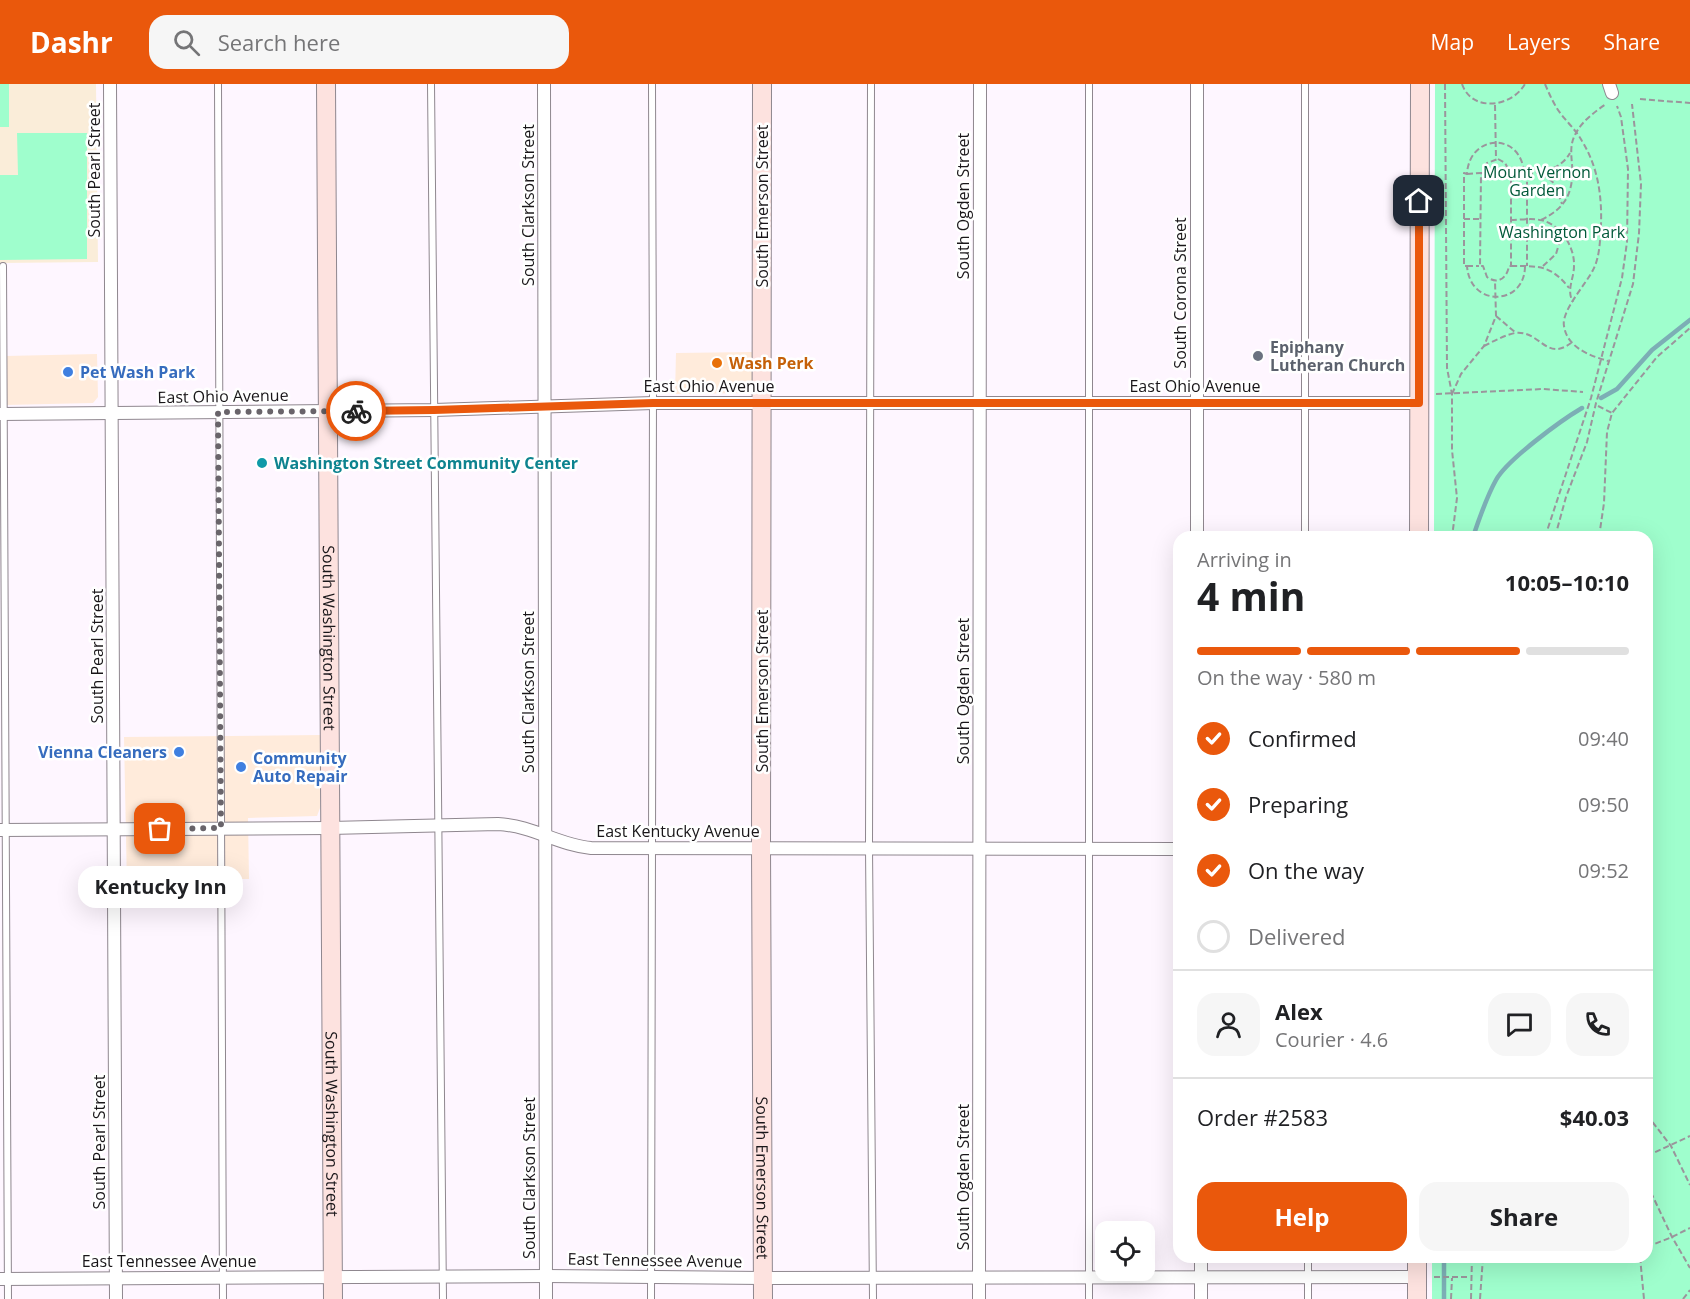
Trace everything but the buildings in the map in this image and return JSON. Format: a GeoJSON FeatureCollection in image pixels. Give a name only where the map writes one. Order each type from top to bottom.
{"type":"FeatureCollection","features":[{"type":"Feature","properties":{"kind":"street","name":"South Pearl Street"},"geometry":{"type":"LineString","coordinates":[[110,84],[116,1299]]}},
{"type":"Feature","properties":{"kind":"street","name":"South Washington Street"},"geometry":{"type":"LineString","coordinates":[[326,84],[333,1299]]}},
{"type":"Feature","properties":{"kind":"street","name":"South Clarkson Street"},"geometry":{"type":"LineString","coordinates":[[544,84],[546,1299]]}},
{"type":"Feature","properties":{"kind":"street","name":"South Emerson Street"},"geometry":{"type":"LineString","coordinates":[[762,84],[763,1299]]}},
{"type":"Feature","properties":{"kind":"street","name":"South Ogden Street"},"geometry":{"type":"LineString","coordinates":[[979,1299],[980,84]]}},
{"type":"Feature","properties":{"kind":"street","name":"South Corona Street"},"geometry":{"type":"LineString","coordinates":[[1197,84],[1197,531]]}},
{"type":"Feature","properties":{"kind":"street"},"geometry":{"type":"LineString","coordinates":[[1419,531],[1425,398],[1420,84]]}},
{"type":"Feature","properties":{"kind":"street","name":"East Ohio Avenue"},"geometry":{"type":"LineString","coordinates":[[1,414],[434,410],[653,403],[1304,403],[1425,398]]}},
{"type":"Feature","properties":{"kind":"street","name":"East Kentucky Avenue"},"geometry":{"type":"LineString","coordinates":[[3,830],[510,825],[583,847],[1173,849]]}},
{"type":"Feature","properties":{"kind":"street"},"geometry":{"type":"LineString","coordinates":[[1201,1263],[1201,1299]]}},
{"type":"Feature","properties":{"kind":"street"},"geometry":{"type":"LineString","coordinates":[[1417,1299],[1425,1277],[1419,1263]]}},
{"type":"Feature","properties":{"kind":"street","name":"East Tennessee Avenue"},"geometry":{"type":"LineString","coordinates":[[4,1279],[442,1276],[1425,1277]]}},
{"type":"Feature","properties":{"kind":"lane"},"geometry":{"type":"LineString","coordinates":[[218,84],[223,1299]]}},
{"type":"Feature","properties":{"kind":"lane"},"geometry":{"type":"LineString","coordinates":[[431,84],[443,1299]]}},
{"type":"Feature","properties":{"kind":"lane"},"geometry":{"type":"LineString","coordinates":[[651,1299],[652,84]]}},
{"type":"Feature","properties":{"kind":"lane"},"geometry":{"type":"LineString","coordinates":[[871,84],[868,848],[873,1299]]}},
{"type":"Feature","properties":{"kind":"lane"},"geometry":{"type":"LineString","coordinates":[[1089,84],[1089,1299]]}},
{"type":"Feature","properties":{"kind":"lane"},"geometry":{"type":"LineString","coordinates":[[1305,84],[1305,531]]}},
{"type":"Feature","properties":{"kind":"lane"},"geometry":{"type":"LineString","coordinates":[[3,266],[1,414],[4,1279],[8,1299]]}},
{"type":"Feature","properties":{"kind":"lane"},"geometry":{"type":"LineString","coordinates":[[1308,1263],[1308,1299]]}},
{"type":"Feature","properties":{"kind":"path"},"geometry":{"type":"LineString","coordinates":[[1445,84],[1447,368],[1452,394],[1452,450],[1457,498],[1453,531]]}},
{"type":"Feature","properties":{"kind":"path"},"geometry":{"type":"LineString","coordinates":[[1462,84],[1465,92],[1481,104],[1496,105],[1516,94],[1525,84]]}},
{"type":"Feature","properties":{"kind":"path"},"geometry":{"type":"LineString","coordinates":[[1545,84],[1555,105],[1576,132],[1591,158],[1598,180],[1602,208],[1600,240],[1594,267],[1565,315],[1564,329],[1573,342],[1587,355],[1608,361]]}},
{"type":"Feature","properties":{"kind":"path"},"geometry":{"type":"LineString","coordinates":[[1511,174],[1542,173],[1565,160],[1570,153],[1576,132],[1612,92],[1621,117],[1628,169],[1627,242],[1622,278],[1586,413],[1547,531]]}},
{"type":"Feature","properties":{"kind":"path"},"geometry":{"type":"LineString","coordinates":[[1640,99],[1690,103]]}},
{"type":"Feature","properties":{"kind":"path"},"geometry":{"type":"LineString","coordinates":[[1557,531],[1566,497],[1587,442],[1608,361],[1626,310],[1636,266],[1641,184],[1632,104]]}},
{"type":"Feature","properties":{"kind":"path"},"geometry":{"type":"LineString","coordinates":[[1496,105],[1496,159]]}},
{"type":"Feature","properties":{"kind":"path"},"geometry":{"type":"LineString","coordinates":[[1496,143],[1509,145],[1516,150],[1526,174],[1526,266],[1523,279],[1507,294],[1496,297],[1485,294],[1476,289],[1469,280],[1467,266],[1464,266],[1464,174],[1467,174],[1469,160],[1474,153],[1485,146],[1496,143]]}},
{"type":"Feature","properties":{"kind":"path"},"geometry":{"type":"LineString","coordinates":[[1541,220],[1563,204],[1572,186],[1570,153]]}},
{"type":"Feature","properties":{"kind":"path"},"geometry":{"type":"LineString","coordinates":[[1467,266],[1480,266],[1483,266],[1487,277],[1496,281],[1503,279],[1511,266],[1511,174],[1505,163],[1496,159],[1487,163],[1481,173],[1480,266]]}},
{"type":"Feature","properties":{"kind":"path"},"geometry":{"type":"LineString","coordinates":[[1467,174],[1481,173]]}},
{"type":"Feature","properties":{"kind":"path"},"geometry":{"type":"LineString","coordinates":[[1542,173],[1555,184],[1563,204]]}},
{"type":"Feature","properties":{"kind":"path"},"geometry":{"type":"LineString","coordinates":[[1464,219],[1480,219]]}},
{"type":"Feature","properties":{"kind":"path"},"geometry":{"type":"LineString","coordinates":[[1511,220],[1541,220],[1550,223],[1562,234],[1570,245],[1574,266],[1570,289],[1573,302]]}},
{"type":"Feature","properties":{"kind":"path"},"geometry":{"type":"LineString","coordinates":[[1542,267],[1556,254],[1562,234]]}},
{"type":"Feature","properties":{"kind":"path"},"geometry":{"type":"LineString","coordinates":[[1511,266],[1542,267],[1557,274],[1570,289]]}},
{"type":"Feature","properties":{"kind":"path"},"geometry":{"type":"LineString","coordinates":[[1452,394],[1461,374],[1484,346],[1496,316],[1496,281]]}},
{"type":"Feature","properties":{"kind":"path"},"geometry":{"type":"LineString","coordinates":[[1496,316],[1515,333],[1532,336],[1550,349],[1557,350],[1573,342]]}},
{"type":"Feature","properties":{"kind":"path"},"geometry":{"type":"LineString","coordinates":[[1600,531],[1605,503],[1607,432],[1612,414],[1657,357],[1690,327]]}},
{"type":"Feature","properties":{"kind":"path"},"geometry":{"type":"LineString","coordinates":[[1484,346],[1515,333]]}},
{"type":"Feature","properties":{"kind":"path"},"geometry":{"type":"LineString","coordinates":[[1425,398],[1452,394],[1543,389],[1582,392]]}},
{"type":"Feature","properties":{"kind":"path"},"geometry":{"type":"LineString","coordinates":[[1598,406],[1612,414]]}},
{"type":"Feature","properties":{"kind":"path"},"geometry":{"type":"LineString","coordinates":[[1653,1123],[1671,1146],[1690,1185]]}},
{"type":"Feature","properties":{"kind":"path"},"geometry":{"type":"LineString","coordinates":[[1653,1154],[1690,1136]]}},
{"type":"Feature","properties":{"kind":"path"},"geometry":{"type":"LineString","coordinates":[[1653,1197],[1690,1268]]}},
{"type":"Feature","properties":{"kind":"path"},"geometry":{"type":"LineString","coordinates":[[1653,1245],[1690,1228]]}},
{"type":"Feature","properties":{"kind":"path"},"geometry":{"type":"LineString","coordinates":[[1471,1299],[1472,1263]]}},
{"type":"Feature","properties":{"kind":"path"},"geometry":{"type":"LineString","coordinates":[[1480,1299],[1483,1263]]}},
{"type":"Feature","properties":{"kind":"path"},"geometry":{"type":"LineString","coordinates":[[1641,1263],[1644,1299]]}},
{"type":"Feature","properties":{"kind":"path"},"geometry":{"type":"LineString","coordinates":[[1425,1277],[1467,1277]]}},
{"type":"Feature","properties":{"kind":"path"},"geometry":{"type":"LineString","coordinates":[[1451,1299],[1452,1277]]}},
{"type":"Feature","properties":{"kind":"path"},"geometry":{"type":"LineString","coordinates":[[1683,1299],[1690,1290]]}},
{"type":"Feature","properties":{"kind":"shaded area"},"geometry":{"type":"Polygon","coordinates":[[[0,84],[96,84],[98,262],[0,263],[0,84]]]}},
{"type":"Feature","properties":{"kind":"shaded area"},"geometry":{"type":"Polygon","coordinates":[[[752,352],[753,383],[750,393],[675,394],[676,353],[752,352]]]}},
{"type":"Feature","properties":{"kind":"shaded area"},"geometry":{"type":"Polygon","coordinates":[[[97,354],[98,397],[93,403],[5,405],[5,356],[97,354]]]}},
{"type":"Feature","properties":{"kind":"shaded area"},"geometry":{"type":"Polygon","coordinates":[[[320,735],[320,808],[317,816],[248,818],[249,879],[224,879],[225,885],[127,887],[124,737],[320,735]]]}},
{"type":"Feature","properties":{"kind":"green space"},"geometry":{"type":"Polygon","coordinates":[[[0,84],[9,84],[9,127],[0,127],[0,84]]]}},
{"type":"Feature","properties":{"kind":"green space","name":"Washington Park"},"geometry":{"type":"Polygon","coordinates":[[[1435,84],[1690,84],[1690,1299],[1432,1299],[1432,1263],[1653,1263],[1653,531],[1434,531],[1435,84]]]}},
{"type":"Feature","properties":{"kind":"green space"},"geometry":{"type":"Polygon","coordinates":[[[17,133],[87,133],[87,259],[0,260],[0,175],[18,175],[17,133]]]}},
{"type":"Feature","properties":{"kind":"waterway"},"geometry":{"type":"LineString","coordinates":[[1601,398],[1617,389],[1652,350],[1690,320]]}},
{"type":"Feature","properties":{"kind":"waterway"},"geometry":{"type":"LineString","coordinates":[[1475,531],[1489,494],[1502,472],[1535,441],[1582,408]]}},
{"type":"Feature","properties":{"kind":"waterway"},"geometry":{"type":"LineString","coordinates":[[1444,1263],[1444,1299]]}},
{"type":"Feature","properties":{"kind":"way so far"},"geometry":{"type":"LineString","coordinates":[[160,829],[221,828],[218,412],[356,411]]}},
{"type":"Feature","properties":{"kind":"place","name":"Epiphany Lutheran Church"},"geometry":{"type":"Point","coordinates":[1258,356]}},
{"type":"Feature","properties":{"kind":"place","name":"Wash Perk"},"geometry":{"type":"Point","coordinates":[717,363]}},
{"type":"Feature","properties":{"kind":"place","name":"Pet Wash Park"},"geometry":{"type":"Point","coordinates":[68,372]}},
{"type":"Feature","properties":{"kind":"place","name":"Washington Street Community Center"},"geometry":{"type":"Point","coordinates":[262,463]}},
{"type":"Feature","properties":{"kind":"place","name":"Vienna Cleaners"},"geometry":{"type":"Point","coordinates":[179,752]}},
{"type":"Feature","properties":{"kind":"place","name":"Community Auto Repair"},"geometry":{"type":"Point","coordinates":[241,767]}},
{"type":"Feature","properties":{"kind":"place","name":"Kentucky Inn"},"geometry":{"type":"Point","coordinates":[160,829]}},
{"type":"Feature","properties":{"kind":"route"},"geometry":{"type":"LineString","coordinates":[[356,411],[763,402],[1419,403],[1419,201]]}},
{"type":"Feature","properties":{"kind":"park label","name":"Mount Vernon Garden"},"geometry":{"type":"Point","coordinates":[1537,181]}}]}
